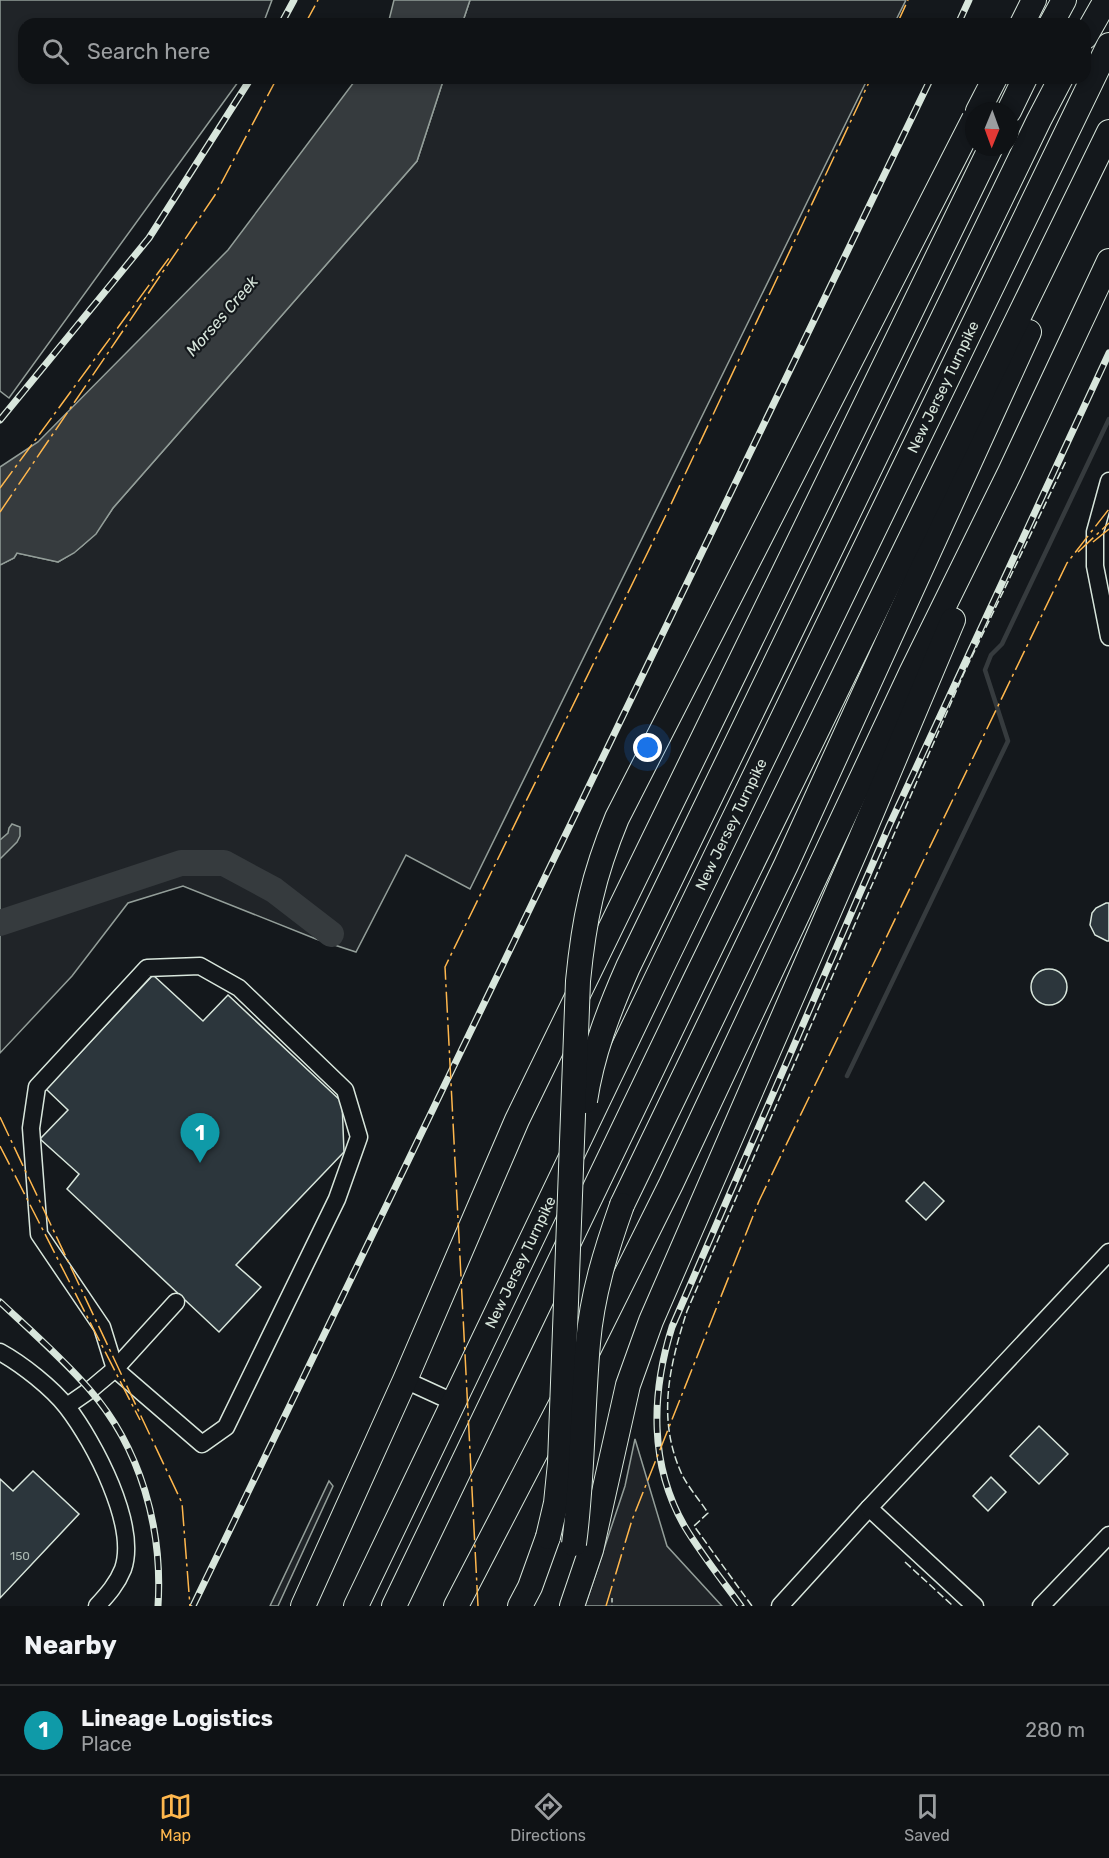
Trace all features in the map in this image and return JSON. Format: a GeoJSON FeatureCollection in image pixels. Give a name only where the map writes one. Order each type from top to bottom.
{"type":"FeatureCollection","features":[{"type":"Feature","properties":{"kind":"highway"},"geometry":{"type":"LineString","coordinates":[[1025,18],[1034,0]]}},
{"type":"Feature","properties":{"kind":"highway"},"geometry":{"type":"LineString","coordinates":[[1054,18],[1064,0]]}},
{"type":"Feature","properties":{"kind":"highway"},"geometry":{"type":"LineString","coordinates":[[1091,26],[1106,0]]}},
{"type":"Feature","properties":{"kind":"highway","name":"New Jersey Turnpike"},"geometry":{"type":"LineString","coordinates":[[1091,82],[1109,45]]}},
{"type":"Feature","properties":{"kind":"highway"},"geometry":{"type":"LineString","coordinates":[[983,102],[992,84]]}},
{"type":"Feature","properties":{"kind":"highway"},"geometry":{"type":"LineString","coordinates":[[1013,102],[1022,84]]}},
{"type":"Feature","properties":{"kind":"highway"},"geometry":{"type":"LineString","coordinates":[[571,1210],[586,1096],[596,1049],[608,1012],[1058,84]]}},
{"type":"Feature","properties":{"kind":"highway","name":"New Jersey Turnpike"},"geometry":{"type":"LineString","coordinates":[[356,1606],[663,965],[1090,84]]}},
{"type":"Feature","properties":{"kind":"highway"},"geometry":{"type":"LineString","coordinates":[[557,1606],[573,1544],[581,1479],[589,1332],[595,1294],[607,1247],[622,1205],[786,865],[964,450],[1068,216],[1109,132]]}},
{"type":"Feature","properties":{"kind":"highway"},"geometry":{"type":"LineString","coordinates":[[520,1606],[530,1587],[548,1537],[556,1503],[560,1463],[571,1210],[579,970],[582,937],[591,893],[602,856],[633,786],[965,137]]}},
{"type":"Feature","properties":{"kind":"highway"},"geometry":{"type":"LineString","coordinates":[[303,1606],[405,1380],[517,1120],[987,156]]}},
{"type":"Feature","properties":{"kind":"highway"},"geometry":{"type":"LineString","coordinates":[[456,1606],[671,1184],[911,673],[1010,472],[1109,261]]}},
{"type":"Feature","properties":{"kind":"highway"},"geometry":{"type":"LineString","coordinates":[[394,1606],[964,450]]}},
{"type":"Feature","properties":{"kind":"highway"},"geometry":{"type":"LineString","coordinates":[[572,1606],[591,1550],[628,1385],[651,1321],[942,648],[1010,472]]}},
{"type":"Feature","properties":{"kind":"lane"},"geometry":{"type":"LineString","coordinates":[[1109,481],[1095,532],[1095,566],[1109,638]]}},
{"type":"Feature","properties":{"kind":"lane"},"geometry":{"type":"LineString","coordinates":[[1095,566],[1109,579]]}},
{"type":"Feature","properties":{"kind":"lane"},"geometry":{"type":"LineString","coordinates":[[200,966],[239,988],[345,1090],[359,1137],[337,1199],[226,1427],[202,1444],[115,1369],[102,1327],[39,1234],[31,1128],[37,1087],[147,968],[200,966]]}},
{"type":"Feature","properties":{"kind":"lane"},"geometry":{"type":"LineString","coordinates":[[780,1606],[1109,1252]]}},
{"type":"Feature","properties":{"kind":"lane"},"geometry":{"type":"LineString","coordinates":[[67,1407],[115,1369],[176,1302]]}},
{"type":"Feature","properties":{"kind":"lane"},"geometry":{"type":"LineString","coordinates":[[0,1352],[12,1358],[67,1407],[109,1478],[121,1513],[125,1547],[124,1567],[114,1587],[97,1606]]}},
{"type":"Feature","properties":{"kind":"lane"},"geometry":{"type":"LineString","coordinates":[[405,1380],[455,1402]]}},
{"type":"Feature","properties":{"kind":"lane"},"geometry":{"type":"LineString","coordinates":[[869,1508],[975,1606]]}},
{"type":"Feature","properties":{"kind":"lane"},"geometry":{"type":"LineString","coordinates":[[1041,1606],[1109,1535]]}},
{"type":"Feature","properties":{"kind":"path"},"geometry":{"type":"LineString","coordinates":[[612,1598],[612,1606]]}},
{"type":"Feature","properties":{"kind":"shaded area"},"geometry":{"type":"Polygon","coordinates":[[[0,0],[272,0],[265,18],[18,18],[18,84],[237,84],[9,398],[0,391],[0,0]]]}},
{"type":"Feature","properties":{"kind":"shaded area"},"geometry":{"type":"Polygon","coordinates":[[[470,0],[906,0],[897,18],[464,18],[470,0]]]}},
{"type":"Feature","properties":{"kind":"shaded area"},"geometry":{"type":"Polygon","coordinates":[[[442,84],[865,84],[470,889],[406,855],[356,952],[316,939],[183,886],[128,903],[72,976],[0,1053],[0,565],[14,558],[17,553],[58,562],[76,551],[89,539],[113,508],[417,161],[442,84]]]}},
{"type":"Feature","properties":{"kind":"shaded area"},"geometry":{"type":"Polygon","coordinates":[[[635,1439],[667,1546],[722,1606],[585,1606],[625,1486],[635,1439]]]}},
{"type":"Feature","properties":{"kind":"shaded area"},"geometry":{"type":"Polygon","coordinates":[[[329,1481],[333,1486],[278,1606],[270,1606],[329,1481]]]}},
{"type":"Feature","properties":{"kind":"water"},"geometry":{"type":"Polygon","coordinates":[[[394,0],[470,0],[464,18],[390,18],[394,0]]]}},
{"type":"Feature","properties":{"kind":"water","name":"Morses Creek"},"geometry":{"type":"Polygon","coordinates":[[[352,84],[442,84],[417,161],[113,508],[96,534],[74,553],[58,562],[17,553],[14,558],[0,565],[0,467],[38,442],[228,250],[352,84]]]}},
{"type":"Feature","properties":{"kind":"water"},"geometry":{"type":"Polygon","coordinates":[[[12,824],[20,827],[20,836],[0,859],[0,840],[8,833],[12,824]]]}},
{"type":"Feature","properties":{"kind":"building"},"geometry":{"type":"Polygon","coordinates":[[[1109,903],[1109,941],[1095,935],[1090,925],[1092,913],[1109,903]]]}},
{"type":"Feature","properties":{"kind":"building"},"geometry":{"type":"Polygon","coordinates":[[[1049,969],[1062,974],[1067,987],[1062,1000],[1049,1005],[1036,1000],[1031,987],[1036,974],[1049,969]]]}},
{"type":"Feature","properties":{"kind":"building"},"geometry":{"type":"Polygon","coordinates":[[[153,975],[203,1021],[228,995],[342,1102],[344,1152],[236,1265],[261,1287],[219,1332],[67,1189],[79,1174],[40,1139],[68,1110],[46,1089],[153,975]]]}},
{"type":"Feature","properties":{"kind":"building"},"geometry":{"type":"Polygon","coordinates":[[[924,1182],[944,1201],[926,1220],[906,1201],[924,1182]]]}},
{"type":"Feature","properties":{"kind":"building"},"geometry":{"type":"Polygon","coordinates":[[[1039,1426],[1068,1454],[1039,1484],[1010,1456],[1039,1426]]]}},
{"type":"Feature","properties":{"kind":"building"},"geometry":{"type":"Polygon","coordinates":[[[33,1471],[79,1514],[0,1598],[0,1479],[13,1491],[33,1471]]]}},
{"type":"Feature","properties":{"kind":"building"},"geometry":{"type":"Polygon","coordinates":[[[991,1477],[1006,1492],[988,1511],[973,1496],[991,1477]]]}},
{"type":"Feature","properties":{"kind":"waterway"},"geometry":{"type":"LineString","coordinates":[[847,1076],[1008,741],[985,670],[991,655],[1002,644],[1109,419]]}},
{"type":"Feature","properties":{"kind":"waterway"},"geometry":{"type":"LineString","coordinates":[[0,923],[181,863],[224,863],[274,890],[331,934]]}},
{"type":"Feature","properties":{"kind":"railway"},"geometry":{"type":"LineString","coordinates":[[284,18],[294,0]]}},
{"type":"Feature","properties":{"kind":"railway"},"geometry":{"type":"LineString","coordinates":[[961,18],[969,0]]}},
{"type":"Feature","properties":{"kind":"railway"},"geometry":{"type":"LineString","coordinates":[[0,420],[149,238],[247,84]]}},
{"type":"Feature","properties":{"kind":"railway"},"geometry":{"type":"LineString","coordinates":[[193,1606],[928,84]]}},
{"type":"Feature","properties":{"kind":"railway"},"geometry":{"type":"LineString","coordinates":[[741,1606],[685,1527],[673,1503],[665,1479],[657,1429],[657,1403],[665,1352],[672,1327],[889,826],[1109,353]]}},
{"type":"Feature","properties":{"kind":"railway"},"geometry":{"type":"LineString","coordinates":[[0,1302],[46,1344],[89,1389],[107,1412],[122,1437],[135,1463],[152,1519],[157,1548],[158,1606]]}},
{"type":"Feature","properties":{"kind":"fence"},"geometry":{"type":"LineString","coordinates":[[752,1606],[694,1526],[708,1513],[689,1487],[673,1450],[669,1430],[668,1390],[681,1331],[687,1311],[964,673],[1066,461]]}},
{"type":"Feature","properties":{"kind":"fence"},"geometry":{"type":"LineString","coordinates":[[905,1562],[953,1606]]}},
{"type":"Feature","properties":{"kind":"power"},"geometry":{"type":"LineString","coordinates":[[308,18],[318,0]]}},
{"type":"Feature","properties":{"kind":"power"},"geometry":{"type":"LineString","coordinates":[[900,18],[908,0]]}},
{"type":"Feature","properties":{"kind":"power"},"geometry":{"type":"LineString","coordinates":[[0,512],[215,195],[274,84]]}},
{"type":"Feature","properties":{"kind":"power"},"geometry":{"type":"LineString","coordinates":[[478,1606],[445,967],[665,517],[868,84]]}},
{"type":"Feature","properties":{"kind":"power"},"geometry":{"type":"LineString","coordinates":[[0,488],[169,258]]}},
{"type":"Feature","properties":{"kind":"power"},"geometry":{"type":"LineString","coordinates":[[606,1606],[632,1520],[759,1201],[1067,563],[1109,509]]}},
{"type":"Feature","properties":{"kind":"power"},"geometry":{"type":"LineString","coordinates":[[1078,552],[1109,523]]}},
{"type":"Feature","properties":{"kind":"power"},"geometry":{"type":"LineString","coordinates":[[1093,542],[1109,529]]}},
{"type":"Feature","properties":{"kind":"power"},"geometry":{"type":"LineString","coordinates":[[0,1117],[182,1503],[190,1606]]}},
{"type":"Feature","properties":{"kind":"power"},"geometry":{"type":"LineString","coordinates":[[0,1146],[140,1420]]}},
{"type":"Feature","properties":{"kind":"place","name":"Lineage Logistics"},"geometry":{"type":"Point","coordinates":[200,1163]}}]}
